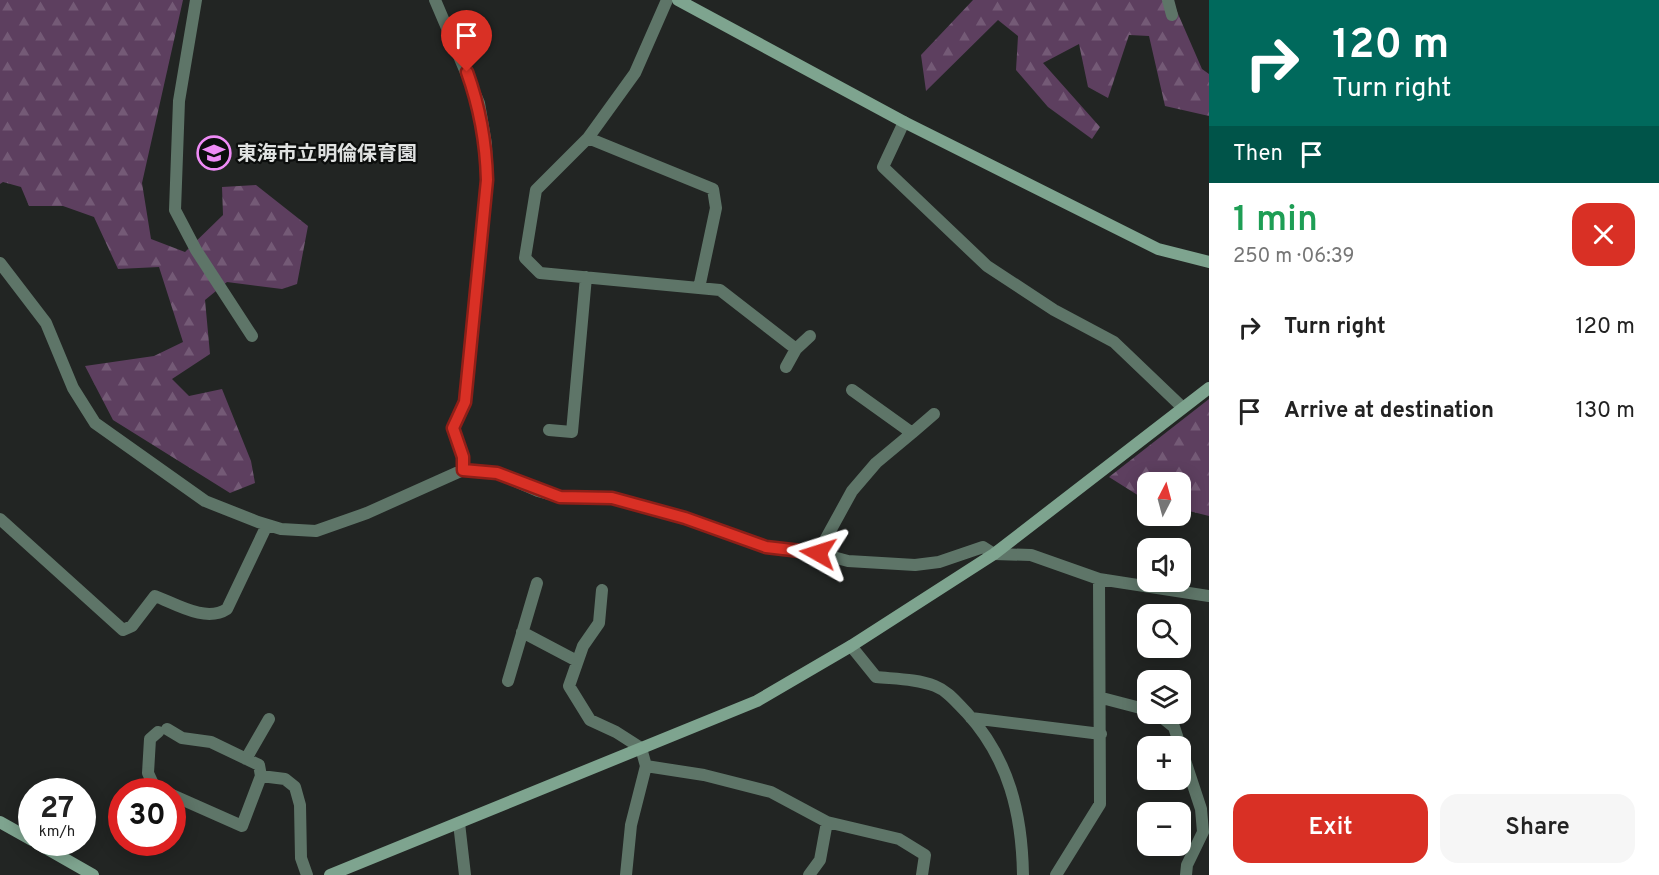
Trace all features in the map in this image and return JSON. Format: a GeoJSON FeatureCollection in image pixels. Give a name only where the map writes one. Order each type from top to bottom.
{"type":"FeatureCollection","features":[{"type":"Feature","properties":{"kind":"street"},"geometry":{"type":"LineString","coordinates":[[196,0],[179,101],[176,210],[196,250],[252,336]]}},
{"type":"Feature","properties":{"kind":"street"},"geometry":{"type":"LineString","coordinates":[[435,0],[479,103],[486,144],[487,180],[465,402],[453,428],[463,457],[463,470]]}},
{"type":"Feature","properties":{"kind":"street"},"geometry":{"type":"LineString","coordinates":[[667,0],[635,73],[588,138],[536,190],[525,258],[540,273],[720,290],[796,349]]}},
{"type":"Feature","properties":{"kind":"street"},"geometry":{"type":"LineString","coordinates":[[678,0],[904,122],[1158,249],[1209,262]]}},
{"type":"Feature","properties":{"kind":"street"},"geometry":{"type":"LineString","coordinates":[[1168,0],[1172,15]]}},
{"type":"Feature","properties":{"kind":"street"},"geometry":{"type":"LineString","coordinates":[[904,122],[882,167],[987,266],[1054,310],[1114,342],[1182,406]]}},
{"type":"Feature","properties":{"kind":"street"},"geometry":{"type":"LineString","coordinates":[[588,138],[713,189],[716,208],[699,288]]}},
{"type":"Feature","properties":{"kind":"street"},"geometry":{"type":"LineString","coordinates":[[0,263],[46,323],[73,388],[96,423],[205,501],[281,529],[316,531],[367,513],[463,470],[497,473],[560,497],[612,498],[685,518],[766,547],[818,553],[859,562],[915,565],[939,562],[983,547],[994,554],[1031,555],[1099,579],[1209,596]]}},
{"type":"Feature","properties":{"kind":"street"},"geometry":{"type":"LineString","coordinates":[[549,430],[572,432],[586,277]]}},
{"type":"Feature","properties":{"kind":"street"},"geometry":{"type":"LineString","coordinates":[[786,367],[796,349],[810,336]]}},
{"type":"Feature","properties":{"kind":"street"},"geometry":{"type":"LineString","coordinates":[[330,875],[757,701],[851,646],[994,554],[1182,406],[1209,388]]}},
{"type":"Feature","properties":{"kind":"street"},"geometry":{"type":"LineString","coordinates":[[852,390],[912,433]]}},
{"type":"Feature","properties":{"kind":"street"},"geometry":{"type":"LineString","coordinates":[[818,553],[852,491],[876,463],[934,414]]}},
{"type":"Feature","properties":{"kind":"street"},"geometry":{"type":"LineString","coordinates":[[0,519],[123,630],[132,626],[155,596],[204,614],[218,615],[226,609],[267,525]]}},
{"type":"Feature","properties":{"kind":"street"},"geometry":{"type":"LineString","coordinates":[[1056,875],[1100,804],[1102,698],[1099,579]]}},
{"type":"Feature","properties":{"kind":"street"},"geometry":{"type":"LineString","coordinates":[[508,681],[537,583]]}},
{"type":"Feature","properties":{"kind":"street"},"geometry":{"type":"LineString","coordinates":[[602,590],[599,623],[583,646],[569,686],[590,720],[616,732],[641,748],[646,766],[631,825],[626,875]]}},
{"type":"Feature","properties":{"kind":"street"},"geometry":{"type":"LineString","coordinates":[[522,632],[578,662]]}},
{"type":"Feature","properties":{"kind":"street"},"geometry":{"type":"LineString","coordinates":[[851,646],[876,677],[910,680],[936,686],[950,695],[971,718],[994,750],[1013,791],[1020,823],[1023,875]]}},
{"type":"Feature","properties":{"kind":"street"},"geometry":{"type":"LineString","coordinates":[[1102,698],[1137,707]]}},
{"type":"Feature","properties":{"kind":"street"},"geometry":{"type":"LineString","coordinates":[[971,718],[1101,734]]}},
{"type":"Feature","properties":{"kind":"street"},"geometry":{"type":"LineString","coordinates":[[246,759],[269,719]]}},
{"type":"Feature","properties":{"kind":"street"},"geometry":{"type":"LineString","coordinates":[[1170,724],[1174,727],[1201,809],[1206,832],[1187,865],[1186,875]]}},
{"type":"Feature","properties":{"kind":"street"},"geometry":{"type":"LineString","coordinates":[[150,778],[148,773],[150,739],[163,731],[182,738],[211,742],[258,765],[261,776],[242,826],[186,801]]}},
{"type":"Feature","properties":{"kind":"street"},"geometry":{"type":"LineString","coordinates":[[646,766],[704,775],[771,792],[827,822],[899,839],[925,855],[922,875]]}},
{"type":"Feature","properties":{"kind":"street"},"geometry":{"type":"LineString","coordinates":[[261,776],[285,779],[295,787],[300,805],[301,858],[307,875]]}},
{"type":"Feature","properties":{"kind":"street"},"geometry":{"type":"LineString","coordinates":[[0,822],[18,832]]}},
{"type":"Feature","properties":{"kind":"street"},"geometry":{"type":"LineString","coordinates":[[809,875],[820,860],[827,822]]}},
{"type":"Feature","properties":{"kind":"street"},"geometry":{"type":"LineString","coordinates":[[459,823],[465,875]]}},
{"type":"Feature","properties":{"kind":"street"},"geometry":{"type":"LineString","coordinates":[[60,856],[93,875]]}},
{"type":"Feature","properties":{"kind":"green space"},"geometry":{"type":"Polygon","coordinates":[[[0,0],[183,0],[142,183],[151,239],[185,252],[223,215],[222,187],[256,185],[308,226],[297,284],[282,289],[227,282],[205,300],[210,354],[172,379],[189,396],[222,389],[251,461],[255,483],[230,493],[113,420],[85,366],[154,356],[183,342],[159,267],[118,269],[94,217],[63,206],[29,206],[21,187],[3,182],[0,184],[0,0]]]}},
{"type":"Feature","properties":{"kind":"green space"},"geometry":{"type":"Polygon","coordinates":[[[973,0],[1172,0],[1202,69],[1209,74],[1209,116],[1165,106],[1149,36],[1129,35],[1108,98],[1088,87],[1079,44],[1043,63],[1100,127],[1092,139],[1048,107],[1016,70],[1018,36],[998,20],[926,91],[921,55],[973,0]]]}},
{"type":"Feature","properties":{"kind":"green space"},"geometry":{"type":"Polygon","coordinates":[[[1209,399],[1209,516],[1191,512],[1191,472],[1137,472],[1137,495],[1109,477],[1209,399]]]}},
{"type":"Feature","properties":{"kind":"place","name":"東海市立明倫保育園"},"geometry":{"type":"Point","coordinates":[214,153]}},
{"type":"Feature","properties":{"kind":"route"},"geometry":{"type":"LineString","coordinates":[[467,72],[479,103],[486,144],[487,180],[465,402],[453,428],[463,457],[463,470],[497,473],[538,491],[560,497],[612,498],[685,518],[766,547],[818,553]]}}]}
